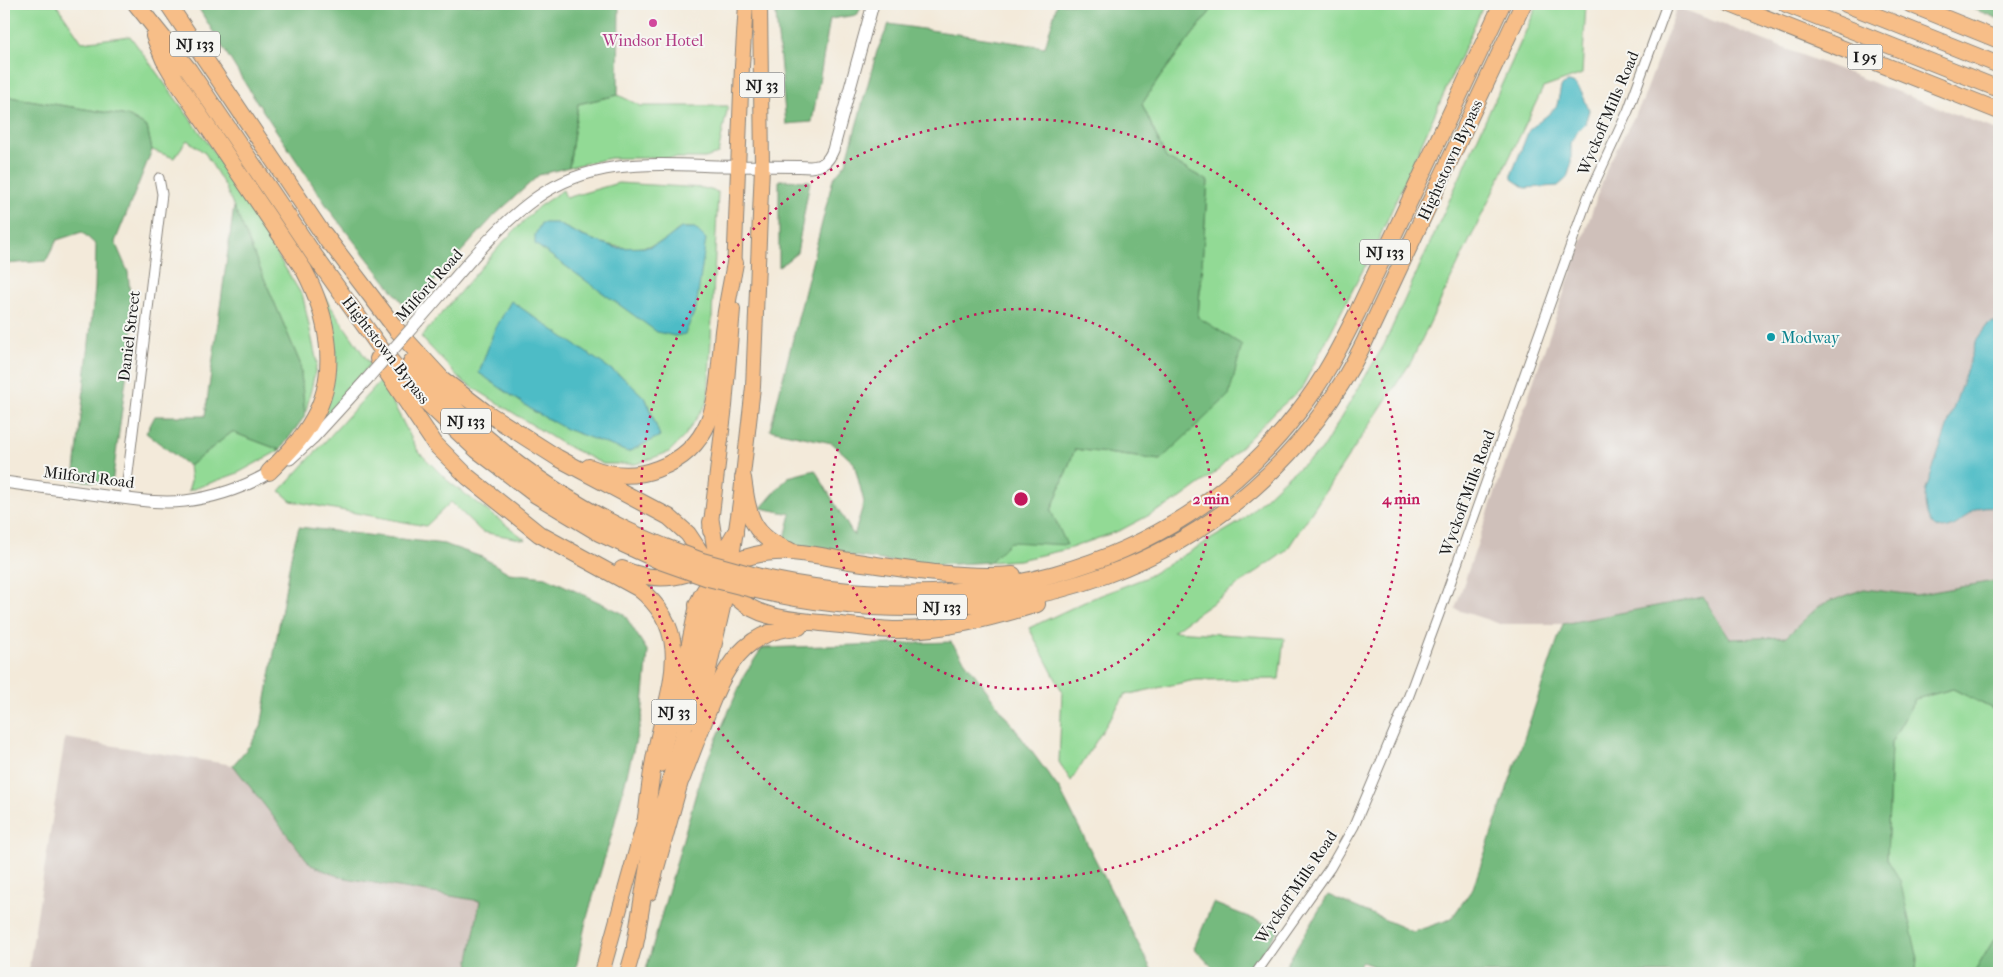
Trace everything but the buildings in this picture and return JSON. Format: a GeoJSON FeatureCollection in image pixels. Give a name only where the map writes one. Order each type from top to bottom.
{"type":"FeatureCollection","features":[{"type":"Feature","properties":{"kind":"highway","name":"Hightstown Bypass"},"geometry":{"type":"LineString","coordinates":[[168,4],[324,234],[367,304],[398,348],[438,393],[504,454],[556,490],[662,554],[708,578],[854,591],[908,593],[992,588],[1038,579],[1114,555],[1171,525],[1224,488],[1246,470],[1271,445],[1311,395],[1331,364],[1502,4]]}},
{"type":"Feature","properties":{"kind":"highway","name":"Hightstown Bypass"},"geometry":{"type":"LineString","coordinates":[[754,583],[787,597],[841,604],[896,608],[987,603],[1040,594],[1077,585],[1129,567],[1188,537],[1241,500],[1283,461],[1328,405],[1351,369],[1523,4]]}},
{"type":"Feature","properties":{"kind":"highway","name":"I 95"},"geometry":{"type":"LineString","coordinates":[[1730,4],[1999,111]]}},
{"type":"Feature","properties":{"kind":"highway","name":"I 95"},"geometry":{"type":"LineString","coordinates":[[1786,4],[1999,89]]}},
{"type":"Feature","properties":{"kind":"highway"},"geometry":{"type":"LineString","coordinates":[[1846,4],[1999,65]]}},
{"type":"Feature","properties":{"kind":"highway"},"geometry":{"type":"LineString","coordinates":[[1910,4],[1999,40]]}},
{"type":"Feature","properties":{"kind":"highway","name":"Hightstown Bypass"},"geometry":{"type":"LineString","coordinates":[[140,10],[189,70],[314,255],[397,369],[423,399],[463,438],[522,485],[568,515],[618,542],[662,554]]}},
{"type":"Feature","properties":{"kind":"highway"},"geometry":{"type":"LineString","coordinates":[[140,10],[174,77],[304,270],[315,293],[324,322],[328,362],[323,398],[307,428],[270,472]]}},
{"type":"Feature","properties":{"kind":"highway"},"geometry":{"type":"LineString","coordinates":[[324,234],[409,346],[442,379],[484,411],[566,462],[669,517],[688,534],[744,604],[771,616],[862,628]]}},
{"type":"Feature","properties":{"kind":"highway"},"geometry":{"type":"LineString","coordinates":[[314,255],[383,367],[435,444],[468,477],[539,534],[638,588],[658,606],[666,620],[674,645],[674,672],[655,750],[646,818]]}},
{"type":"Feature","properties":{"kind":"highway"},"geometry":{"type":"LineString","coordinates":[[484,411],[599,471],[615,474],[634,474],[653,471],[669,464],[694,444],[705,428],[714,409],[718,392],[723,329],[735,263]]}},
{"type":"Feature","properties":{"kind":"highway"},"geometry":{"type":"LineString","coordinates":[[743,478],[748,511],[758,531],[776,546],[798,553]]}},
{"type":"Feature","properties":{"kind":"highway"},"geometry":{"type":"LineString","coordinates":[[508,508],[579,549],[637,575],[652,578],[668,578],[716,568],[762,553],[798,553],[910,570],[990,576],[1039,571],[1114,555]]}},
{"type":"Feature","properties":{"kind":"highway"},"geometry":{"type":"LineString","coordinates":[[635,945],[651,847],[690,705],[712,599],[716,568],[711,522]]}},
{"type":"Feature","properties":{"kind":"highway"},"geometry":{"type":"LineString","coordinates":[[698,605],[704,589],[735,534]]}},
{"type":"Feature","properties":{"kind":"highway"},"geometry":{"type":"LineString","coordinates":[[682,778],[720,680],[734,658],[746,647],[766,634],[789,628],[922,629],[979,621],[1093,587],[1129,567]]}},
{"type":"Feature","properties":{"kind":"main road","name":"NJ 33"},"geometry":{"type":"LineString","coordinates":[[711,522],[725,406],[735,263],[746,4]]}},
{"type":"Feature","properties":{"kind":"main road","name":"NJ 33"},"geometry":{"type":"LineString","coordinates":[[735,534],[756,358],[762,166],[760,4]]}},
{"type":"Feature","properties":{"kind":"main road","name":"NJ 33"},"geometry":{"type":"LineString","coordinates":[[627,973],[682,778],[706,684],[716,568]]}},
{"type":"Feature","properties":{"kind":"main road","name":"NJ 33"},"geometry":{"type":"LineString","coordinates":[[602,973],[670,726],[698,605]]}},
{"type":"Feature","properties":{"kind":"street","name":"Milford Road"},"geometry":{"type":"LineString","coordinates":[[4,482],[163,502],[197,499],[240,486],[270,472],[304,447],[508,222],[536,198],[558,186],[593,172],[632,164],[823,165],[829,159],[873,4]]}},
{"type":"Feature","properties":{"kind":"street","name":"Wyckoff Mills Road"},"geometry":{"type":"LineString","coordinates":[[1256,973],[1330,868],[1354,826],[1408,698],[1588,197],[1628,111],[1667,4]]}},
{"type":"Feature","properties":{"kind":"street","name":"Daniel Street"},"geometry":{"type":"LineString","coordinates":[[124,498],[162,194],[159,178]]}},
{"type":"Feature","properties":{"kind":"shaded area"},"geometry":{"type":"Polygon","coordinates":[[[1677,7],[1999,131],[1999,580],[1916,595],[1864,589],[1820,605],[1786,637],[1730,639],[1703,597],[1563,624],[1500,624],[1455,609],[1608,165],[1643,100],[1677,7]]]}},
{"type":"Feature","properties":{"kind":"shaded area"},"geometry":{"type":"Polygon","coordinates":[[[65,738],[233,765],[311,865],[480,901],[469,960],[471,973],[28,973],[65,738]]]}},
{"type":"Feature","properties":{"kind":"green space"},"geometry":{"type":"Polygon","coordinates":[[[4,4],[56,4],[82,42],[130,36],[213,150],[303,297],[317,363],[305,416],[300,363],[225,186],[205,153],[187,140],[174,158],[152,150],[147,127],[128,116],[4,96],[4,4]]]}},
{"type":"Feature","properties":{"kind":"green space"},"geometry":{"type":"Polygon","coordinates":[[[196,4],[619,4],[618,95],[578,104],[569,167],[539,175],[495,215],[408,310],[331,212],[251,93],[196,4]]]}},
{"type":"Feature","properties":{"kind":"green space"},"geometry":{"type":"Polygon","coordinates":[[[775,4],[863,4],[857,15],[830,19],[812,122],[786,124],[775,4]]]}},
{"type":"Feature","properties":{"kind":"green space"},"geometry":{"type":"Polygon","coordinates":[[[1057,4],[1216,4],[1160,77],[1142,104],[1166,158],[1208,181],[1198,317],[1242,345],[1229,395],[1160,460],[1075,449],[1051,511],[1067,545],[1010,542],[990,562],[924,566],[783,546],[791,514],[761,508],[788,477],[815,470],[854,536],[864,502],[854,463],[832,443],[770,430],[833,179],[846,163],[877,51],[889,24],[1045,47],[1057,4]]]}},
{"type":"Feature","properties":{"kind":"green space"},"geometry":{"type":"Polygon","coordinates":[[[1216,4],[1484,4],[1376,245],[1301,389],[1276,411],[1215,473],[1178,500],[1121,530],[1068,549],[1019,560],[990,562],[1010,542],[1051,511],[1075,449],[1160,460],[1242,345],[1198,318],[1208,181],[1166,158],[1142,104],[1160,77],[1216,4]]]}},
{"type":"Feature","properties":{"kind":"green space"},"geometry":{"type":"Polygon","coordinates":[[[1538,4],[1586,4],[1582,74],[1543,88],[1411,362],[1286,551],[1173,631],[1284,638],[1279,679],[1195,680],[1125,695],[1071,781],[1059,762],[1062,691],[1029,628],[1091,599],[1145,578],[1240,522],[1288,476],[1321,451],[1384,345],[1538,4]]]}},
{"type":"Feature","properties":{"kind":"green space"},"geometry":{"type":"Polygon","coordinates":[[[1961,4],[1999,4],[1999,19],[1961,4]]]}},
{"type":"Feature","properties":{"kind":"green space"},"geometry":{"type":"Polygon","coordinates":[[[618,95],[641,106],[728,106],[718,154],[705,158],[611,158],[569,167],[578,104],[618,95]]]}},
{"type":"Feature","properties":{"kind":"green space"},"geometry":{"type":"Polygon","coordinates":[[[4,96],[128,116],[147,127],[152,150],[115,242],[128,272],[133,327],[112,484],[74,480],[95,288],[96,245],[82,232],[57,240],[46,261],[4,264],[4,96]]]}},
{"type":"Feature","properties":{"kind":"green space"},"geometry":{"type":"Polygon","coordinates":[[[779,180],[810,181],[797,253],[779,267],[779,180]]]}},
{"type":"Feature","properties":{"kind":"green space"},"geometry":{"type":"Polygon","coordinates":[[[618,183],[703,188],[718,192],[708,401],[684,437],[669,452],[636,464],[603,464],[561,443],[461,380],[421,337],[505,240],[538,207],[563,190],[566,198],[618,183]],[[556,223],[657,332],[706,239],[695,229],[683,228],[662,242],[634,248],[621,247],[594,240],[556,223]],[[499,386],[535,412],[551,420],[651,414],[646,399],[499,386]]]}},
{"type":"Feature","properties":{"kind":"green space"},"geometry":{"type":"Polygon","coordinates":[[[234,207],[300,363],[305,416],[280,450],[232,432],[189,466],[146,433],[155,416],[205,416],[234,207]]]}},
{"type":"Feature","properties":{"kind":"green space"},"geometry":{"type":"Polygon","coordinates":[[[323,295],[370,364],[322,422],[336,354],[323,295]]]}},
{"type":"Feature","properties":{"kind":"green space"},"geometry":{"type":"Polygon","coordinates":[[[381,380],[418,451],[448,481],[526,540],[482,532],[451,502],[426,526],[291,501],[280,491],[381,380]]]}},
{"type":"Feature","properties":{"kind":"green space"},"geometry":{"type":"Polygon","coordinates":[[[232,432],[280,450],[238,473],[188,491],[191,481],[189,466],[232,432]]]}},
{"type":"Feature","properties":{"kind":"green space"},"geometry":{"type":"Polygon","coordinates":[[[299,527],[444,544],[482,557],[509,573],[546,577],[624,614],[648,652],[642,716],[612,833],[586,921],[575,973],[471,973],[469,960],[480,901],[340,877],[311,865],[233,765],[250,745],[261,727],[292,551],[299,527]]]}},
{"type":"Feature","properties":{"kind":"green space"},"geometry":{"type":"Polygon","coordinates":[[[1999,580],[1999,712],[1953,689],[1915,699],[1891,743],[1887,859],[1900,880],[1917,955],[1916,973],[1392,973],[1362,962],[1353,973],[1286,973],[1284,969],[1328,895],[1413,932],[1451,919],[1473,888],[1563,624],[1703,597],[1730,639],[1786,637],[1820,605],[1864,589],[1916,595],[1999,580]]]}},
{"type":"Feature","properties":{"kind":"green space"},"geometry":{"type":"Polygon","coordinates":[[[951,642],[1060,790],[1153,973],[645,973],[702,772],[745,674],[762,648],[951,642]]]}},
{"type":"Feature","properties":{"kind":"green space"},"geometry":{"type":"Polygon","coordinates":[[[1953,689],[1999,712],[1999,868],[1997,876],[1999,886],[1999,931],[1974,973],[1916,973],[1917,955],[1887,860],[1891,743],[1915,699],[1953,689]]]}},
{"type":"Feature","properties":{"kind":"green space"},"geometry":{"type":"Polygon","coordinates":[[[1213,903],[1279,929],[1248,973],[1218,973],[1194,948],[1213,903]]]}},
{"type":"Feature","properties":{"kind":"green space"},"geometry":{"type":"Polygon","coordinates":[[[1999,931],[1999,973],[1974,973],[1999,931]]]}},
{"type":"Feature","properties":{"kind":"water"},"geometry":{"type":"Polygon","coordinates":[[[1566,82],[1575,84],[1589,110],[1585,124],[1571,143],[1571,165],[1567,178],[1558,186],[1525,188],[1512,179],[1512,173],[1529,130],[1557,105],[1561,87],[1566,82]]]}},
{"type":"Feature","properties":{"kind":"water"},"geometry":{"type":"Polygon","coordinates":[[[541,223],[556,223],[582,236],[617,248],[648,247],[664,241],[681,228],[695,228],[706,239],[696,308],[685,334],[675,336],[657,332],[535,244],[535,235],[541,223]]]}},
{"type":"Feature","properties":{"kind":"water"},"geometry":{"type":"Polygon","coordinates":[[[511,301],[625,379],[646,399],[660,436],[628,452],[566,429],[535,412],[479,373],[494,331],[511,301]]]}},
{"type":"Feature","properties":{"kind":"water"},"geometry":{"type":"Polygon","coordinates":[[[1999,321],[1999,508],[1988,507],[1973,510],[1957,524],[1940,529],[1934,526],[1927,514],[1925,506],[1926,489],[1977,339],[1988,324],[1999,321]]]}},
{"type":"Feature","properties":{"kind":"place","name":"Windsor Hotel"},"geometry":{"type":"Point","coordinates":[653,23]}},
{"type":"Feature","properties":{"kind":"place","name":"Modway"},"geometry":{"type":"Point","coordinates":[1771,337]}}]}
